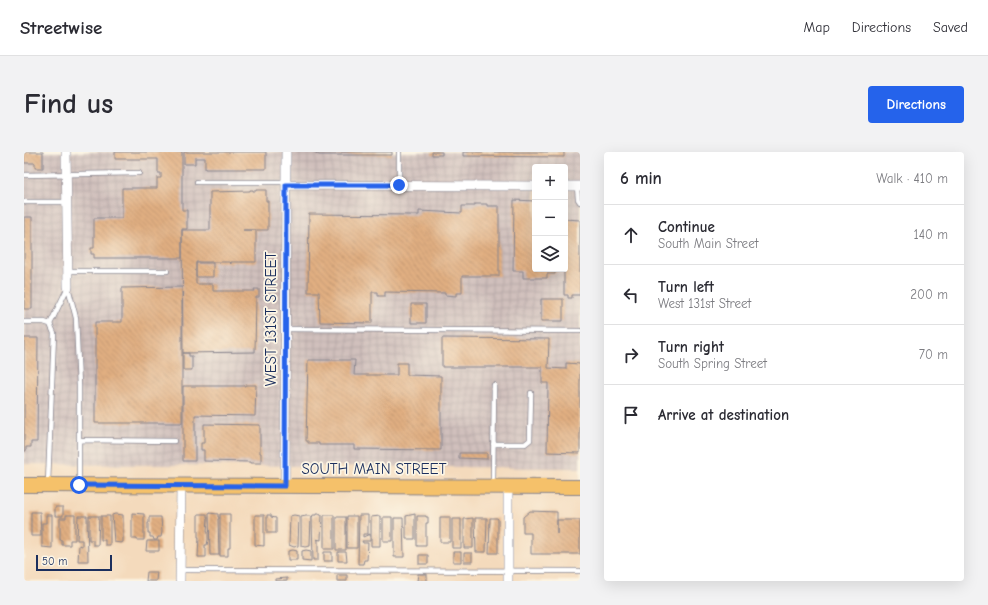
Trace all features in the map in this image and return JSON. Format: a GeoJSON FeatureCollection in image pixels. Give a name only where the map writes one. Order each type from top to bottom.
{"type":"FeatureCollection","features":[{"type":"Feature","properties":{"kind":"main road","name":"SOUTH MAIN STREET"},"geometry":{"type":"LineString","coordinates":[[24,484],[580,487]]}},
{"type":"Feature","properties":{"kind":"street"},"geometry":{"type":"LineString","coordinates":[[66,152],[68,287]]}},
{"type":"Feature","properties":{"kind":"street","name":"WEST 131ST STREET"},"geometry":{"type":"LineString","coordinates":[[285,486],[286,152]]}},
{"type":"Feature","properties":{"kind":"street"},"geometry":{"type":"LineString","coordinates":[[286,183],[532,186]]}},
{"type":"Feature","properties":{"kind":"street"},"geometry":{"type":"LineString","coordinates":[[568,186],[579,186]]}},
{"type":"Feature","properties":{"kind":"street"},"geometry":{"type":"LineString","coordinates":[[180,581],[181,485]]}},
{"type":"Feature","properties":{"kind":"street"},"geometry":{"type":"LineString","coordinates":[[508,487],[508,581]]}},
{"type":"Feature","properties":{"kind":"lane"},"geometry":{"type":"LineString","coordinates":[[399,152],[399,185]]}},
{"type":"Feature","properties":{"kind":"lane"},"geometry":{"type":"LineString","coordinates":[[24,175],[139,173]]}},
{"type":"Feature","properties":{"kind":"lane"},"geometry":{"type":"LineString","coordinates":[[197,182],[286,183]]}},
{"type":"Feature","properties":{"kind":"lane"},"geometry":{"type":"LineString","coordinates":[[579,186],[578,199],[580,202]]}},
{"type":"Feature","properties":{"kind":"lane"},"geometry":{"type":"LineString","coordinates":[[24,202],[66,202]]}},
{"type":"Feature","properties":{"kind":"lane"},"geometry":{"type":"LineString","coordinates":[[67,271],[168,271]]}},
{"type":"Feature","properties":{"kind":"lane"},"geometry":{"type":"LineString","coordinates":[[50,324],[68,287]]}},
{"type":"Feature","properties":{"kind":"lane"},"geometry":{"type":"LineString","coordinates":[[68,287],[76,318],[79,386],[79,485]]}},
{"type":"Feature","properties":{"kind":"lane"},"geometry":{"type":"LineString","coordinates":[[24,322],[44,322],[50,324],[54,333],[48,484]]}},
{"type":"Feature","properties":{"kind":"lane"},"geometry":{"type":"LineString","coordinates":[[285,329],[580,331]]}},
{"type":"Feature","properties":{"kind":"lane"},"geometry":{"type":"LineString","coordinates":[[493,487],[494,385]]}},
{"type":"Feature","properties":{"kind":"lane"},"geometry":{"type":"LineString","coordinates":[[493,444],[525,444],[530,440],[531,393]]}},
{"type":"Feature","properties":{"kind":"lane"},"geometry":{"type":"LineString","coordinates":[[79,440],[174,441]]}},
{"type":"Feature","properties":{"kind":"lane"},"geometry":{"type":"LineString","coordinates":[[180,570],[580,571]]}},
{"type":"Feature","properties":{"kind":"shaded area"},"geometry":{"type":"Polygon","coordinates":[[[24,152],[580,152],[580,468],[24,464],[24,152]]]}},
{"type":"Feature","properties":{"kind":"building"},"geometry":{"type":"Polygon","coordinates":[[[24,152],[43,152],[43,168],[35,168],[35,163],[24,163],[24,152]]]}},
{"type":"Feature","properties":{"kind":"building"},"geometry":{"type":"Polygon","coordinates":[[[115,152],[182,152],[182,210],[187,210],[187,229],[182,229],[182,258],[94,258],[94,254],[91,254],[91,248],[94,248],[94,218],[122,218],[122,188],[157,188],[157,178],[161,178],[161,173],[158,173],[158,159],[115,159],[115,152]]]}},
{"type":"Feature","properties":{"kind":"building"},"geometry":{"type":"Polygon","coordinates":[[[184,152],[266,152],[266,169],[205,169],[205,158],[195,158],[195,164],[184,164],[184,152]]]}},
{"type":"Feature","properties":{"kind":"building"},"geometry":{"type":"Polygon","coordinates":[[[314,152],[392,152],[392,155],[319,155],[314,152]]]}},
{"type":"Feature","properties":{"kind":"building"},"geometry":{"type":"Polygon","coordinates":[[[432,152],[442,152],[442,155],[432,155],[432,152]]]}},
{"type":"Feature","properties":{"kind":"building"},"geometry":{"type":"Polygon","coordinates":[[[463,152],[564,152],[564,157],[463,156],[463,152]]]}},
{"type":"Feature","properties":{"kind":"building"},"geometry":{"type":"Polygon","coordinates":[[[266,190],[266,201],[268,201],[268,230],[256,230],[256,262],[231,262],[231,264],[229,262],[196,262],[196,284],[213,284],[213,291],[255,291],[254,289],[259,289],[259,297],[256,297],[255,352],[183,353],[182,230],[210,230],[210,192],[266,190]]]}},
{"type":"Feature","properties":{"kind":"building"},"geometry":{"type":"Polygon","coordinates":[[[514,200],[532,201],[532,272],[555,272],[555,274],[547,274],[547,278],[523,278],[523,271],[513,271],[514,200]]]}},
{"type":"Feature","properties":{"kind":"building"},"geometry":{"type":"Polygon","coordinates":[[[475,204],[499,206],[499,276],[462,276],[462,293],[456,293],[456,296],[445,295],[445,293],[385,292],[385,296],[378,296],[378,292],[372,292],[372,323],[320,322],[319,292],[308,292],[309,214],[419,215],[419,211],[462,213],[462,206],[475,206],[475,204]]]}},
{"type":"Feature","properties":{"kind":"building"},"geometry":{"type":"Polygon","coordinates":[[[24,217],[32,217],[32,309],[24,309],[24,217]]]}},
{"type":"Feature","properties":{"kind":"building"},"geometry":{"type":"Polygon","coordinates":[[[568,219],[580,220],[580,295],[572,295],[572,298],[568,298],[568,295],[564,295],[564,272],[568,272],[568,219]]]}},
{"type":"Feature","properties":{"kind":"building"},"geometry":{"type":"Polygon","coordinates":[[[196,263],[213,263],[213,277],[196,277],[196,263]]]}},
{"type":"Feature","properties":{"kind":"building"},"geometry":{"type":"Polygon","coordinates":[[[182,287],[182,423],[95,423],[95,322],[122,322],[122,288],[182,287]]]}},
{"type":"Feature","properties":{"kind":"building"},"geometry":{"type":"Polygon","coordinates":[[[541,299],[563,299],[563,321],[541,321],[541,299]]]}},
{"type":"Feature","properties":{"kind":"building"},"geometry":{"type":"Polygon","coordinates":[[[411,304],[426,304],[426,323],[411,323],[411,304]]]}},
{"type":"Feature","properties":{"kind":"building"},"geometry":{"type":"Polygon","coordinates":[[[24,338],[38,338],[37,442],[31,442],[31,447],[26,447],[26,451],[24,451],[24,338]]]}},
{"type":"Feature","properties":{"kind":"building"},"geometry":{"type":"Polygon","coordinates":[[[442,338],[549,339],[548,368],[566,369],[566,363],[580,364],[580,453],[547,452],[548,383],[542,383],[542,367],[442,367],[442,338]]]}},
{"type":"Feature","properties":{"kind":"building"},"geometry":{"type":"Polygon","coordinates":[[[183,353],[189,353],[189,356],[192,356],[192,370],[183,370],[183,353]]]}},
{"type":"Feature","properties":{"kind":"building"},"geometry":{"type":"Polygon","coordinates":[[[308,360],[355,360],[354,375],[397,375],[397,363],[407,363],[407,375],[441,376],[441,450],[354,449],[354,445],[319,445],[319,443],[308,443],[308,441],[306,441],[308,360]]]}},
{"type":"Feature","properties":{"kind":"building"},"geometry":{"type":"Polygon","coordinates":[[[256,385],[255,416],[195,415],[195,461],[183,461],[183,386],[256,385]]]}},
{"type":"Feature","properties":{"kind":"building"},"geometry":{"type":"Polygon","coordinates":[[[204,424],[260,425],[261,463],[204,461],[204,450],[201,450],[201,443],[204,443],[204,424]]]}},
{"type":"Feature","properties":{"kind":"building"},"geometry":{"type":"Polygon","coordinates":[[[459,453],[487,453],[487,459],[459,458],[459,453]]]}},
{"type":"Feature","properties":{"kind":"building"},"geometry":{"type":"Polygon","coordinates":[[[55,507],[63,507],[63,516],[55,516],[55,507]]]}},
{"type":"Feature","properties":{"kind":"building"},"geometry":{"type":"Polygon","coordinates":[[[530,511],[557,512],[557,520],[580,520],[580,554],[531,554],[531,533],[523,533],[523,517],[530,511]]]}},
{"type":"Feature","properties":{"kind":"building"},"geometry":{"type":"Polygon","coordinates":[[[31,512],[40,512],[41,536],[31,536],[31,512]]]}},
{"type":"Feature","properties":{"kind":"building"},"geometry":{"type":"Polygon","coordinates":[[[132,513],[144,514],[144,540],[132,539],[132,513]]]}},
{"type":"Feature","properties":{"kind":"building"},"geometry":{"type":"Polygon","coordinates":[[[209,513],[218,514],[219,517],[219,555],[210,555],[209,513]]]}},
{"type":"Feature","properties":{"kind":"building"},"geometry":{"type":"Polygon","coordinates":[[[198,514],[207,514],[208,517],[208,540],[207,545],[205,545],[206,557],[198,557],[198,514]]]}},
{"type":"Feature","properties":{"kind":"building"},"geometry":{"type":"Polygon","coordinates":[[[220,514],[230,514],[230,548],[228,548],[228,556],[220,556],[220,514]]]}},
{"type":"Feature","properties":{"kind":"building"},"geometry":{"type":"Polygon","coordinates":[[[415,514],[415,539],[406,539],[406,516],[415,514]]]}},
{"type":"Feature","properties":{"kind":"building"},"geometry":{"type":"Polygon","coordinates":[[[46,515],[52,515],[52,548],[42,547],[42,523],[46,523],[46,515]]]}},
{"type":"Feature","properties":{"kind":"building"},"geometry":{"type":"Polygon","coordinates":[[[66,515],[75,515],[75,540],[70,540],[70,545],[62,545],[62,540],[60,540],[60,518],[66,518],[66,515]]]}},
{"type":"Feature","properties":{"kind":"building"},"geometry":{"type":"Polygon","coordinates":[[[112,515],[123,515],[123,542],[121,543],[114,542],[112,515]]]}},
{"type":"Feature","properties":{"kind":"building"},"geometry":{"type":"Polygon","coordinates":[[[255,515],[264,515],[264,546],[255,545],[255,515]]]}},
{"type":"Feature","properties":{"kind":"building"},"geometry":{"type":"Polygon","coordinates":[[[267,515],[271,515],[271,517],[276,518],[276,533],[267,533],[267,515]]]}},
{"type":"Feature","properties":{"kind":"building"},"geometry":{"type":"Polygon","coordinates":[[[313,515],[322,515],[321,540],[316,539],[318,540],[318,560],[313,560],[312,518],[313,515]]]}},
{"type":"Feature","properties":{"kind":"building"},"geometry":{"type":"Polygon","coordinates":[[[324,515],[334,515],[334,549],[324,549],[324,515]]]}},
{"type":"Feature","properties":{"kind":"building"},"geometry":{"type":"Polygon","coordinates":[[[359,515],[368,515],[368,534],[363,534],[363,537],[370,534],[370,541],[362,541],[363,543],[368,543],[367,560],[364,560],[363,564],[358,564],[359,515]]]}},
{"type":"Feature","properties":{"kind":"building"},"geometry":{"type":"Polygon","coordinates":[[[78,516],[87,516],[88,561],[78,561],[79,545],[82,546],[82,540],[77,540],[78,516]]]}},
{"type":"Feature","properties":{"kind":"building"},"geometry":{"type":"Polygon","coordinates":[[[89,516],[99,516],[98,545],[93,545],[93,540],[89,540],[89,516]]]}},
{"type":"Feature","properties":{"kind":"building"},"geometry":{"type":"Polygon","coordinates":[[[101,516],[110,516],[110,545],[105,545],[105,540],[101,540],[101,516]]]}},
{"type":"Feature","properties":{"kind":"building"},"geometry":{"type":"Polygon","coordinates":[[[290,516],[299,516],[298,546],[294,547],[289,545],[290,516]]]}},
{"type":"Feature","properties":{"kind":"building"},"geometry":{"type":"Polygon","coordinates":[[[311,516],[310,546],[305,547],[301,546],[301,517],[311,516]]]}},
{"type":"Feature","properties":{"kind":"building"},"geometry":{"type":"Polygon","coordinates":[[[347,516],[357,516],[357,548],[347,548],[347,516]]]}},
{"type":"Feature","properties":{"kind":"building"},"geometry":{"type":"Polygon","coordinates":[[[380,516],[380,546],[371,546],[371,517],[380,516]]]}},
{"type":"Feature","properties":{"kind":"building"},"geometry":{"type":"Polygon","coordinates":[[[417,516],[428,517],[428,523],[426,523],[426,546],[417,546],[417,516]]]}},
{"type":"Feature","properties":{"kind":"building"},"geometry":{"type":"Polygon","coordinates":[[[149,517],[161,517],[162,532],[161,537],[158,537],[157,540],[150,537],[150,533],[148,533],[149,517]]]}},
{"type":"Feature","properties":{"kind":"building"},"geometry":{"type":"Polygon","coordinates":[[[336,517],[346,517],[346,550],[336,550],[336,517]]]}},
{"type":"Feature","properties":{"kind":"building"},"geometry":{"type":"Polygon","coordinates":[[[383,517],[392,517],[392,541],[383,541],[383,517]]]}},
{"type":"Feature","properties":{"kind":"building"},"geometry":{"type":"Polygon","coordinates":[[[440,517],[450,517],[450,542],[440,542],[440,517]]]}},
{"type":"Feature","properties":{"kind":"building"},"geometry":{"type":"Polygon","coordinates":[[[394,518],[403,518],[404,557],[394,557],[394,518]]]}},
{"type":"Feature","properties":{"kind":"building"},"geometry":{"type":"Polygon","coordinates":[[[473,518],[473,548],[464,548],[464,519],[473,518]]]}},
{"type":"Feature","properties":{"kind":"building"},"geometry":{"type":"Polygon","coordinates":[[[475,518],[487,518],[486,552],[476,552],[475,518]]]}},
{"type":"Feature","properties":{"kind":"building"},"geometry":{"type":"Polygon","coordinates":[[[490,518],[498,519],[498,553],[489,553],[490,518]]]}},
{"type":"Feature","properties":{"kind":"building"},"geometry":{"type":"Polygon","coordinates":[[[452,519],[461,519],[461,548],[452,548],[452,519]]]}},
{"type":"Feature","properties":{"kind":"building"},"geometry":{"type":"Polygon","coordinates":[[[147,541],[159,541],[159,551],[146,551],[147,541]]]}},
{"type":"Feature","properties":{"kind":"building"},"geometry":{"type":"Polygon","coordinates":[[[288,551],[297,551],[297,560],[288,560],[288,551]]]}},
{"type":"Feature","properties":{"kind":"building"},"geometry":{"type":"Polygon","coordinates":[[[302,551],[311,551],[311,561],[302,560],[302,551]]]}},
{"type":"Feature","properties":{"kind":"building"},"geometry":{"type":"Polygon","coordinates":[[[324,552],[332,552],[332,561],[324,561],[324,552]]]}},
{"type":"Feature","properties":{"kind":"building"},"geometry":{"type":"Polygon","coordinates":[[[338,552],[346,552],[347,561],[338,561],[338,552]]]}},
{"type":"Feature","properties":{"kind":"building"},"geometry":{"type":"Polygon","coordinates":[[[453,552],[461,552],[461,562],[453,562],[453,552]]]}},
{"type":"Feature","properties":{"kind":"building"},"geometry":{"type":"Polygon","coordinates":[[[464,553],[472,553],[472,562],[464,562],[464,553]]]}},
{"type":"Feature","properties":{"kind":"building"},"geometry":{"type":"Polygon","coordinates":[[[419,555],[428,555],[428,564],[419,564],[419,555]]]}},
{"type":"Feature","properties":{"kind":"building"},"geometry":{"type":"Polygon","coordinates":[[[147,572],[157,572],[156,581],[146,581],[147,572]]]}},
{"type":"Feature","properties":{"kind":"building"},"geometry":{"type":"Polygon","coordinates":[[[418,574],[427,574],[427,581],[417,581],[418,574]]]}},
{"type":"Feature","properties":{"kind":"building"},"geometry":{"type":"Polygon","coordinates":[[[337,575],[347,575],[347,581],[337,581],[337,575]]]}},
{"type":"Feature","properties":{"kind":"building"},"geometry":{"type":"Polygon","coordinates":[[[287,578],[287,581],[275,581],[275,579],[287,578]]]}},
{"type":"Feature","properties":{"kind":"route"},"geometry":{"type":"LineString","coordinates":[[79,485],[285,486],[286,185],[399,185]]}}]}
